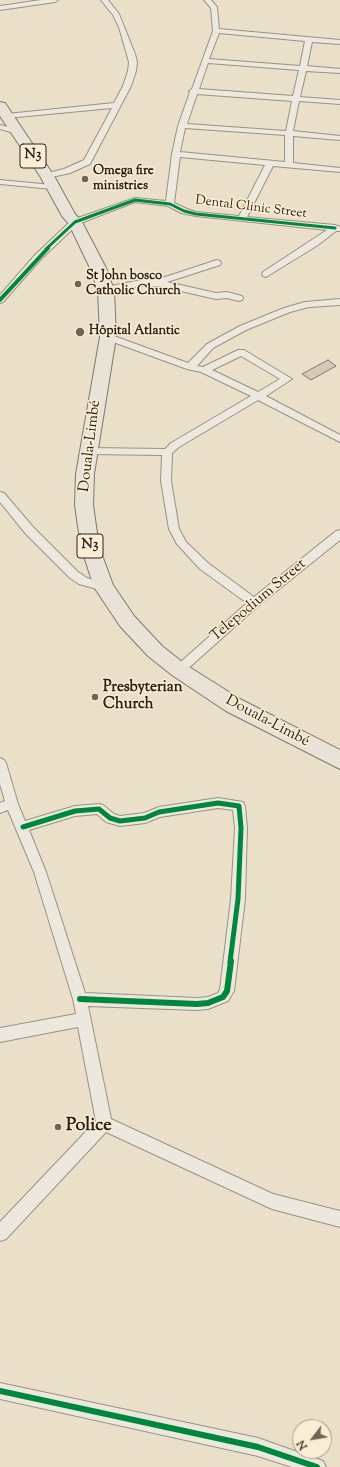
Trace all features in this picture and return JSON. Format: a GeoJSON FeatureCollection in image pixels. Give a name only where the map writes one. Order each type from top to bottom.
{"type":"FeatureCollection","features":[{"type":"Feature","properties":{"kind":"highway","name":"Douala-Limbé"},"geometry":{"type":"LineString","coordinates":[[2,116],[18,132],[50,182],[98,268],[106,290],[108,337],[85,474],[84,504],[90,547],[104,587],[132,626],[155,651],[179,670],[233,705],[335,753]]}},
{"type":"Feature","properties":{"kind":"street"},"geometry":{"type":"LineString","coordinates":[[0,8],[31,2],[55,0]]}},
{"type":"Feature","properties":{"kind":"street"},"geometry":{"type":"LineString","coordinates":[[0,182],[50,182],[67,171],[87,162],[100,134],[127,86],[133,62],[122,27],[116,14],[104,0]]}},
{"type":"Feature","properties":{"kind":"street"},"geometry":{"type":"LineString","coordinates":[[170,204],[176,154],[182,126],[193,91],[216,31],[214,7],[207,0]]}},
{"type":"Feature","properties":{"kind":"street"},"geometry":{"type":"LineString","coordinates":[[216,31],[340,42]]}},
{"type":"Feature","properties":{"kind":"street"},"geometry":{"type":"LineString","coordinates":[[289,165],[289,133],[309,39]]}},
{"type":"Feature","properties":{"kind":"street"},"geometry":{"type":"LineString","coordinates":[[204,61],[340,71]]}},
{"type":"Feature","properties":{"kind":"street"},"geometry":{"type":"LineString","coordinates":[[193,91],[340,102]]}},
{"type":"Feature","properties":{"kind":"street"},"geometry":{"type":"LineString","coordinates":[[2,116],[117,105]]}},
{"type":"Feature","properties":{"kind":"street"},"geometry":{"type":"LineString","coordinates":[[182,126],[340,138]]}},
{"type":"Feature","properties":{"kind":"street"},"geometry":{"type":"LineString","coordinates":[[176,154],[340,170]]}},
{"type":"Feature","properties":{"kind":"street"},"geometry":{"type":"LineString","coordinates":[[242,218],[270,163]]}},
{"type":"Feature","properties":{"kind":"street","name":"Dental Clinic Street"},"geometry":{"type":"LineString","coordinates":[[69,215],[135,200],[170,204],[184,211],[196,214],[337,229]]}},
{"type":"Feature","properties":{"kind":"street"},"geometry":{"type":"LineString","coordinates":[[0,300],[38,257],[69,215]]}},
{"type":"Feature","properties":{"kind":"street"},"geometry":{"type":"LineString","coordinates":[[266,274],[337,229]]}},
{"type":"Feature","properties":{"kind":"street"},"geometry":{"type":"LineString","coordinates":[[157,283],[217,263]]}},
{"type":"Feature","properties":{"kind":"street"},"geometry":{"type":"LineString","coordinates":[[106,290],[141,283],[157,283],[204,293],[239,298]]}},
{"type":"Feature","properties":{"kind":"street"},"geometry":{"type":"LineString","coordinates":[[190,367],[210,346],[243,328],[287,310],[308,304],[340,302]]}},
{"type":"Feature","properties":{"kind":"street"},"geometry":{"type":"LineString","coordinates":[[108,337],[190,367],[204,370],[340,438]]}},
{"type":"Feature","properties":{"kind":"street"},"geometry":{"type":"LineString","coordinates":[[89,451],[167,452],[175,445],[269,391],[287,379],[241,352],[204,370]]}},
{"type":"Feature","properties":{"kind":"street"},"geometry":{"type":"LineString","coordinates":[[167,452],[166,481],[174,530],[182,544],[204,566],[254,603]]}},
{"type":"Feature","properties":{"kind":"street"},"geometry":{"type":"LineString","coordinates":[[1,497],[29,530],[74,575],[83,581],[104,587]]}},
{"type":"Feature","properties":{"kind":"street","name":"Telepodium Street"},"geometry":{"type":"LineString","coordinates":[[179,670],[254,603],[340,534]]}},
{"type":"Feature","properties":{"kind":"street"},"geometry":{"type":"LineString","coordinates":[[0,763],[6,806],[23,827],[40,872],[80,999],[104,1123]]}},
{"type":"Feature","properties":{"kind":"street"},"geometry":{"type":"LineString","coordinates":[[23,827],[75,811],[99,809],[110,818],[120,821],[145,818],[159,812],[218,803],[239,806],[241,828],[238,898],[227,991],[223,997],[208,1003],[197,1004],[80,999]]}},
{"type":"Feature","properties":{"kind":"street"},"geometry":{"type":"LineString","coordinates":[[0,1035],[84,1019]]}},
{"type":"Feature","properties":{"kind":"street"},"geometry":{"type":"LineString","coordinates":[[104,1123],[272,1201],[340,1219]]}},
{"type":"Feature","properties":{"kind":"street"},"geometry":{"type":"LineString","coordinates":[[0,1233],[33,1200],[104,1123]]}},
{"type":"Feature","properties":{"kind":"street"},"geometry":{"type":"LineString","coordinates":[[0,1391],[258,1447],[318,1467]]}},
{"type":"Feature","properties":{"kind":"building"},"geometry":{"type":"Polygon","coordinates":[[[328,360],[336,366],[311,380],[302,374],[328,360]]]}},
{"type":"Feature","properties":{"kind":"cycle path"},"geometry":{"type":"LineString","coordinates":[[0,300],[38,257],[75,222],[135,200],[170,204],[184,211],[196,214],[335,228]]}},
{"type":"Feature","properties":{"kind":"cycle path"},"geometry":{"type":"LineString","coordinates":[[23,827],[75,811],[99,809],[110,818],[120,821],[145,818],[159,812],[218,803],[239,806],[241,828],[238,899],[227,991],[223,997],[208,1003],[197,1004],[80,999]]}},
{"type":"Feature","properties":{"kind":"cycle path"},"geometry":{"type":"LineString","coordinates":[[0,1391],[258,1447],[317,1467]]}},
{"type":"Feature","properties":{"kind":"place","name":"Omega fire ministries"},"geometry":{"type":"Point","coordinates":[85,179]}},
{"type":"Feature","properties":{"kind":"place","name":"St John bosco Catholic Church"},"geometry":{"type":"Point","coordinates":[78,284]}},
{"type":"Feature","properties":{"kind":"place","name":"Hôpital Atlantic"},"geometry":{"type":"Point","coordinates":[80,332]}},
{"type":"Feature","properties":{"kind":"place","name":"Presbyterian Church"},"geometry":{"type":"Point","coordinates":[95,697]}},
{"type":"Feature","properties":{"kind":"place","name":"Police"},"geometry":{"type":"Point","coordinates":[58,1127]}}]}
